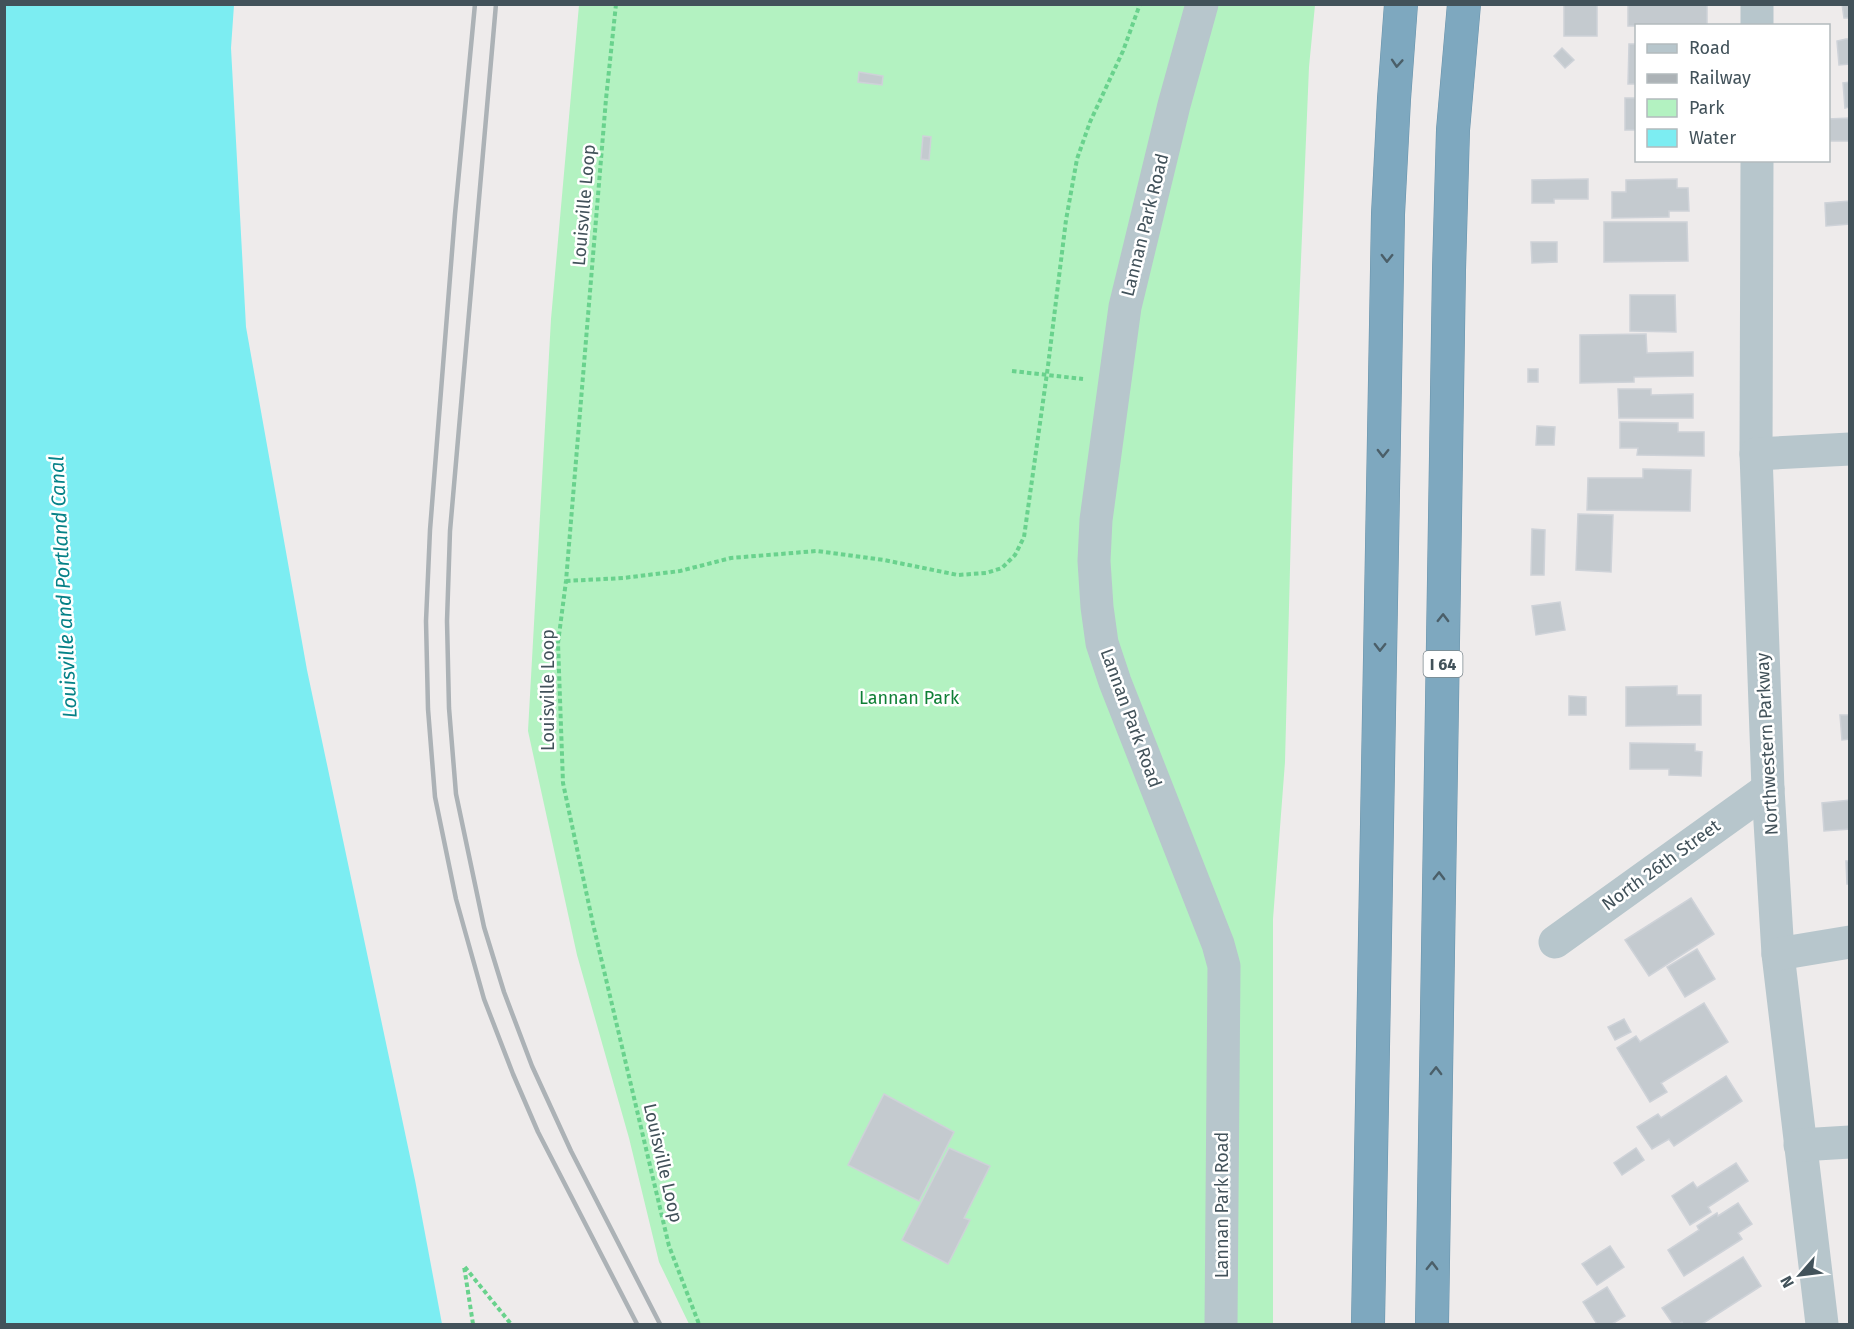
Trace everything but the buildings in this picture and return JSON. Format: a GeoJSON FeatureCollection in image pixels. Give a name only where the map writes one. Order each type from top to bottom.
{"type":"FeatureCollection","features":[{"type":"Feature","properties":{"kind":"highway"},"geometry":{"type":"LineString","coordinates":[[1368,1324],[1388,237],[1401,4]]}},
{"type":"Feature","properties":{"kind":"highway","name":"I 64"},"geometry":{"type":"LineString","coordinates":[[1431,1324],[1449,270],[1454,130],[1464,4]]}},
{"type":"Feature","properties":{"kind":"street","name":"Lannan Park Road"},"geometry":{"type":"LineString","coordinates":[[1202,4],[1174,105],[1125,307],[1095,531],[1094,561],[1102,643],[1115,682],[1207,913],[1224,966],[1221,1324]]}},
{"type":"Feature","properties":{"kind":"street"},"geometry":{"type":"LineString","coordinates":[[1757,4],[1757,24]]}},
{"type":"Feature","properties":{"kind":"street","name":"Northwestern Parkway"},"geometry":{"type":"LineString","coordinates":[[1756,162],[1756,454],[1768,789],[1778,954],[1822,1324]]}},
{"type":"Feature","properties":{"kind":"street"},"geometry":{"type":"LineString","coordinates":[[1756,454],[1850,449]]}},
{"type":"Feature","properties":{"kind":"street","name":"North 26th Street"},"geometry":{"type":"LineString","coordinates":[[1555,942],[1768,789]]}},
{"type":"Feature","properties":{"kind":"street"},"geometry":{"type":"LineString","coordinates":[[1778,954],[1850,942]]}},
{"type":"Feature","properties":{"kind":"street"},"geometry":{"type":"LineString","coordinates":[[1800,1145],[1850,1142]]}},
{"type":"Feature","properties":{"kind":"path","name":"Louisville Loop"},"geometry":{"type":"LineString","coordinates":[[616,4],[566,581],[558,643],[563,783],[593,924],[669,1246],[699,1324]]}},
{"type":"Feature","properties":{"kind":"path"},"geometry":{"type":"LineString","coordinates":[[566,581],[623,578],[681,571],[731,558],[817,551],[884,560],[958,575],[986,573],[1002,568],[1015,555],[1024,537],[1066,220],[1077,159],[1090,122],[1123,51],[1140,4]]}},
{"type":"Feature","properties":{"kind":"path"},"geometry":{"type":"LineString","coordinates":[[1012,371],[1114,383]]}},
{"type":"Feature","properties":{"kind":"path"},"geometry":{"type":"LineString","coordinates":[[473,1324],[464,1266],[511,1324]]}},
{"type":"Feature","properties":{"kind":"green space","name":"Lannan Park"},"geometry":{"type":"Polygon","coordinates":[[[579,5],[1315,5],[1309,67],[1293,452],[1285,762],[1273,919],[1273,1324],[689,1324],[659,1262],[629,1138],[577,955],[528,731],[551,319],[579,5]]]}},
{"type":"Feature","properties":{"kind":"water","name":"Louisville and Portland Canal"},"geometry":{"type":"Polygon","coordinates":[[[5,4],[234,5],[231,48],[246,327],[307,670],[415,1180],[442,1324],[5,1324],[5,4]]]}},
{"type":"Feature","properties":{"kind":"railway"},"geometry":{"type":"LineString","coordinates":[[475,4],[455,214],[430,530],[426,621],[428,709],[435,797],[456,899],[484,999],[538,1132],[637,1324]]}},
{"type":"Feature","properties":{"kind":"railway"},"geometry":{"type":"LineString","coordinates":[[496,4],[450,531],[447,621],[449,708],[456,794],[484,927],[504,992],[532,1066],[571,1151],[660,1324]]}}]}
